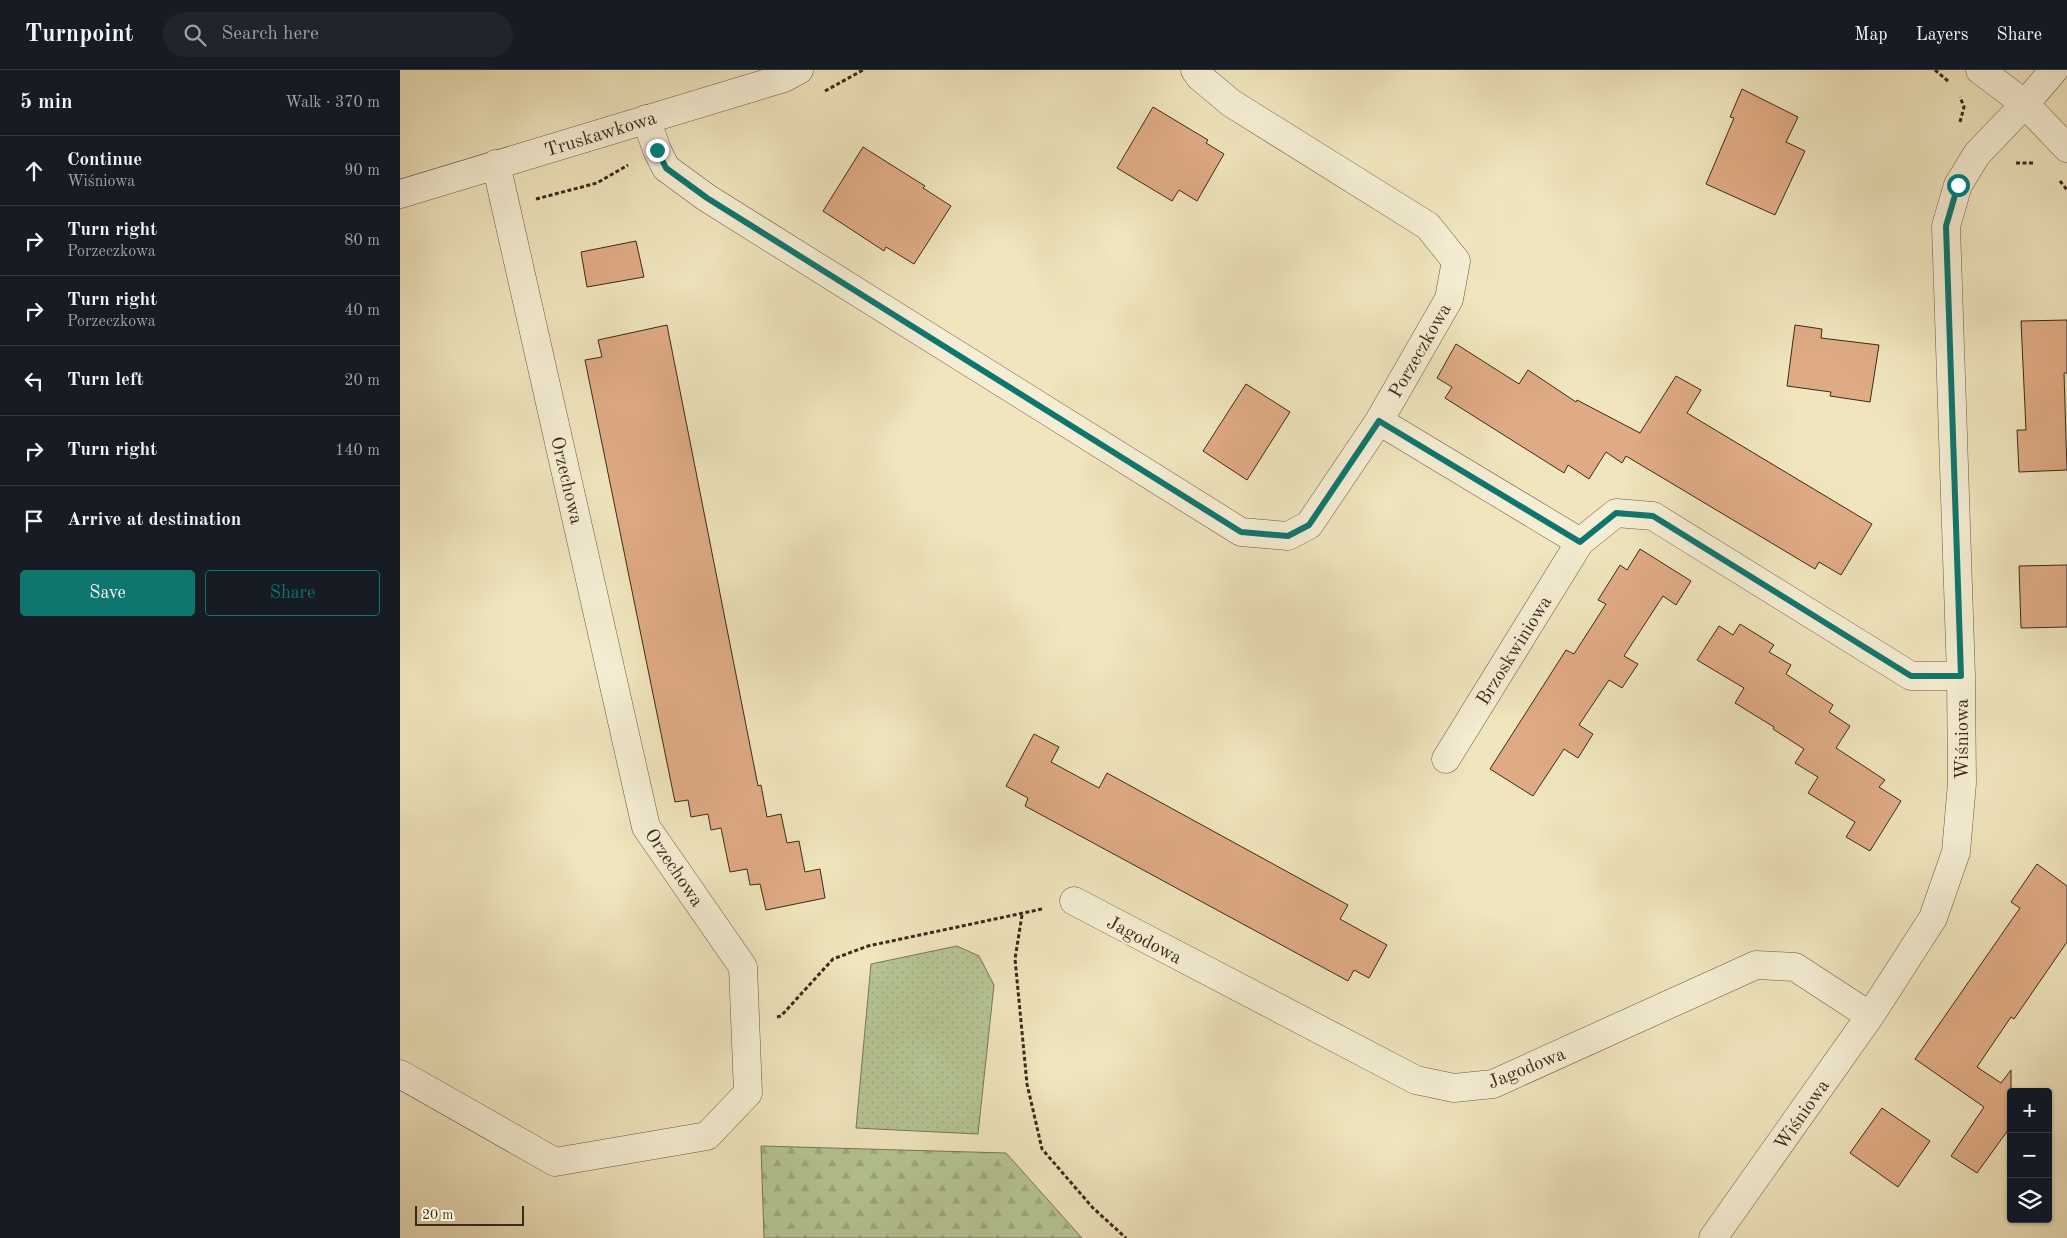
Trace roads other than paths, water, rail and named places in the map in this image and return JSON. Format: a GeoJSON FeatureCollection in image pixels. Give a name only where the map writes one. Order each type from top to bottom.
{"type":"FeatureCollection","features":[{"type":"Feature","properties":{"kind":"street","name":"Truskawkowa"},"geometry":{"type":"LineString","coordinates":[[400,194],[784,78],[799,70]]}},
{"type":"Feature","properties":{"kind":"street","name":"Porzeczkowa"},"geometry":{"type":"LineString","coordinates":[[646,119],[666,168],[707,198],[1241,532],[1288,536],[1309,525],[1379,421],[1449,299],[1456,261],[1428,226],[1231,103],[1200,77],[1195,70]]}},
{"type":"Feature","properties":{"kind":"street"},"geometry":{"type":"LineString","coordinates":[[1980,70],[2025,104],[2067,148]]}},
{"type":"Feature","properties":{"kind":"street","name":"Wiśniowa"},"geometry":{"type":"LineString","coordinates":[[1713,1238],[1870,1016],[1933,918],[1956,852],[1962,783],[1961,676],[1946,226],[1958,185],[1977,154],[2025,104],[2054,70]]}},
{"type":"Feature","properties":{"kind":"street","name":"Orzechowa"},"geometry":{"type":"LineString","coordinates":[[400,1074],[555,1162],[707,1136],[748,1093],[743,967],[646,827],[496,164]]}},
{"type":"Feature","properties":{"kind":"street"},"geometry":{"type":"LineString","coordinates":[[1379,421],[1580,542],[1616,513],[1653,516],[1911,676],[1961,676]]}},
{"type":"Feature","properties":{"kind":"street","name":"Brzoskwiniowa"},"geometry":{"type":"LineString","coordinates":[[1446,759],[1580,542]]}},
{"type":"Feature","properties":{"kind":"street","name":"Jagodowa"},"geometry":{"type":"LineString","coordinates":[[1074,901],[1416,1080],[1454,1088],[1493,1084],[1756,965],[1795,967],[1870,1016]]}}]}
